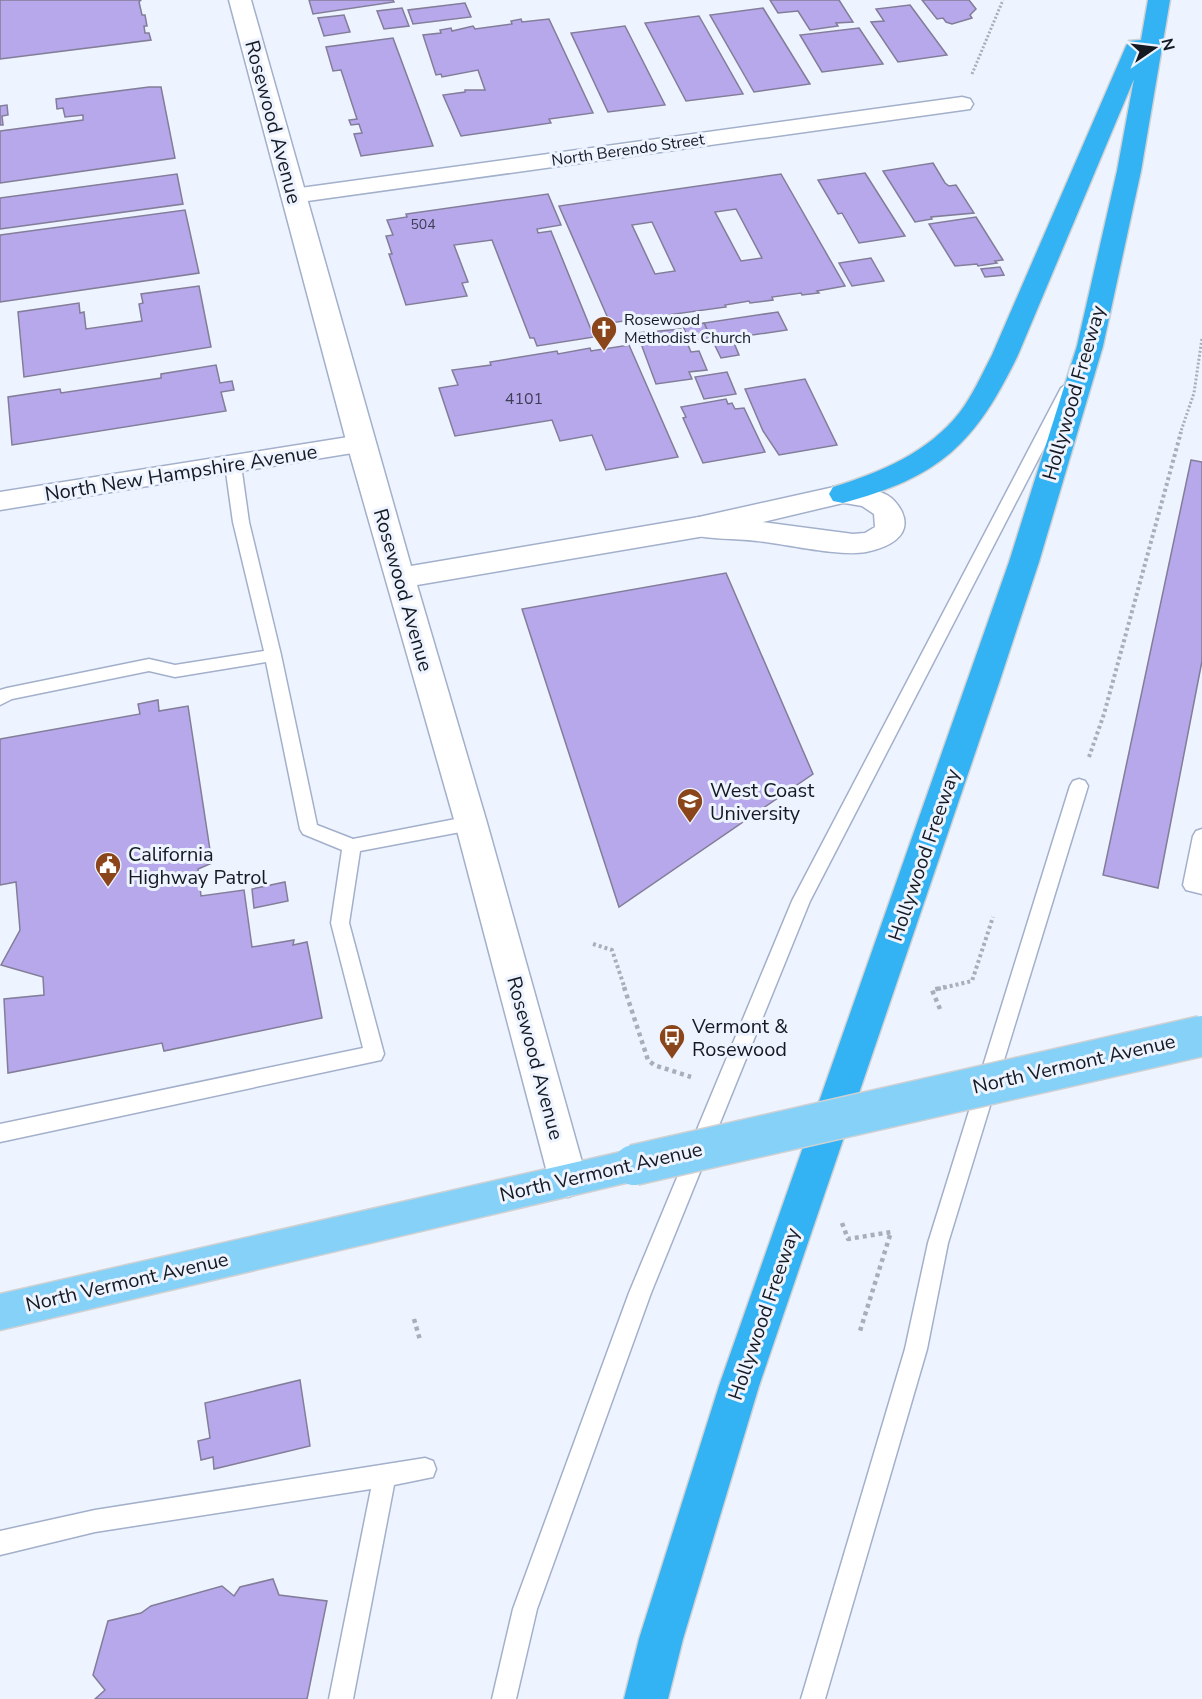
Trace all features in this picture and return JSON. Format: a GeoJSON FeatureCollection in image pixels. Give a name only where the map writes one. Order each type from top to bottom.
{"type":"FeatureCollection","features":[{"type":"Feature","properties":{"kind":"highway","name":"Hollywood Freeway"},"geometry":{"type":"LineString","coordinates":[[645,1699],[661,1639],[739,1386],[988,672],[1090,346],[1129,171],[1157,0]]}},
{"type":"Feature","properties":{"kind":"highway"},"geometry":{"type":"LineString","coordinates":[[843,494],[881,481],[914,466],[943,446],[968,421],[980,403],[1005,355],[1035,288],[1157,0]]}},
{"type":"Feature","properties":{"kind":"main road","name":"North Vermont Avenue"},"geometry":{"type":"LineString","coordinates":[[0,1312],[568,1179],[1202,1036]]}},
{"type":"Feature","properties":{"kind":"street","name":"Rosewood Avenue"},"geometry":{"type":"LineString","coordinates":[[240,0],[361,444],[471,824],[568,1179]]}},
{"type":"Feature","properties":{"kind":"street","name":"North Berendo Street"},"geometry":{"type":"LineString","coordinates":[[293,196],[962,104]]}},
{"type":"Feature","properties":{"kind":"street","name":"North New Hampshire Avenue"},"geometry":{"type":"LineString","coordinates":[[0,501],[361,444]]}},
{"type":"Feature","properties":{"kind":"street"},"geometry":{"type":"LineString","coordinates":[[400,578],[699,527],[843,494],[865,497],[878,502],[888,510],[891,520],[890,530],[881,538],[869,543],[853,544],[765,532],[699,527]]}},
{"type":"Feature","properties":{"kind":"lane"},"geometry":{"type":"LineString","coordinates":[[504,1699],[525,1609],[640,1293],[801,901],[1090,346]]}},
{"type":"Feature","properties":{"kind":"lane"},"geometry":{"type":"LineString","coordinates":[[233,465],[241,522],[273,655],[309,829],[352,846],[471,824]]}},
{"type":"Feature","properties":{"kind":"lane"},"geometry":{"type":"LineString","coordinates":[[0,699],[7,694],[149,665],[175,671],[273,655]]}},
{"type":"Feature","properties":{"kind":"lane"},"geometry":{"type":"LineString","coordinates":[[813,1699],[916,1349],[938,1243],[1079,786]]}},
{"type":"Feature","properties":{"kind":"lane"},"geometry":{"type":"LineString","coordinates":[[1202,836],[1192,885],[1202,887]]}},
{"type":"Feature","properties":{"kind":"lane"},"geometry":{"type":"LineString","coordinates":[[0,1133],[374,1054],[340,923],[352,846]]}},
{"type":"Feature","properties":{"kind":"lane"},"geometry":{"type":"LineString","coordinates":[[0,1543],[95,1521],[425,1468]]}},
{"type":"Feature","properties":{"kind":"lane"},"geometry":{"type":"LineString","coordinates":[[341,1699],[385,1475]]}},
{"type":"Feature","properties":{"kind":"path"},"geometry":{"type":"LineString","coordinates":[[962,104],[1003,0]]}},
{"type":"Feature","properties":{"kind":"path"},"geometry":{"type":"LineString","coordinates":[[1079,786],[1104,714],[1173,456],[1194,393],[1202,338]]}},
{"type":"Feature","properties":{"kind":"path"},"geometry":{"type":"LineString","coordinates":[[940,1009],[932,990],[972,981],[993,916]]}},
{"type":"Feature","properties":{"kind":"path"},"geometry":{"type":"LineString","coordinates":[[593,944],[612,950],[648,1060],[654,1065],[691,1077]]}},
{"type":"Feature","properties":{"kind":"path"},"geometry":{"type":"LineString","coordinates":[[841,1219],[848,1239],[891,1232],[860,1331]]}},
{"type":"Feature","properties":{"kind":"path"},"geometry":{"type":"LineString","coordinates":[[414,1319],[420,1340]]}},
{"type":"Feature","properties":{"kind":"building"},"geometry":{"type":"Polygon","coordinates":[[[0,0],[141,0],[139,2],[142,15],[145,15],[147,26],[144,26],[145,33],[149,33],[151,40],[0,59],[0,0]]]}},
{"type":"Feature","properties":{"kind":"building"},"geometry":{"type":"Polygon","coordinates":[[[309,0],[393,0],[394,2],[313,14],[309,0]]]}},
{"type":"Feature","properties":{"kind":"building"},"geometry":{"type":"Polygon","coordinates":[[[770,0],[839,0],[853,22],[836,23],[838,26],[810,30],[798,11],[778,13],[770,0]]]}},
{"type":"Feature","properties":{"kind":"building"},"geometry":{"type":"Polygon","coordinates":[[[922,0],[969,0],[976,9],[970,15],[972,18],[952,24],[943,18],[937,19],[922,0]]]}},
{"type":"Feature","properties":{"kind":"building"},"geometry":{"type":"Polygon","coordinates":[[[465,3],[471,17],[413,24],[408,10],[465,3]]]}},
{"type":"Feature","properties":{"kind":"building"},"geometry":{"type":"Polygon","coordinates":[[[910,5],[947,55],[898,62],[871,22],[884,21],[876,9],[910,5]]]}},
{"type":"Feature","properties":{"kind":"building"},"geometry":{"type":"Polygon","coordinates":[[[402,8],[409,26],[384,29],[377,11],[402,8]]]}},
{"type":"Feature","properties":{"kind":"building"},"geometry":{"type":"Polygon","coordinates":[[[763,8],[810,84],[754,92],[710,15],[763,8]]]}},
{"type":"Feature","properties":{"kind":"building"},"geometry":{"type":"Polygon","coordinates":[[[344,15],[350,32],[324,36],[318,18],[344,15]]]}},
{"type":"Feature","properties":{"kind":"building"},"geometry":{"type":"Polygon","coordinates":[[[699,16],[743,94],[686,101],[645,23],[699,16]]]}},
{"type":"Feature","properties":{"kind":"building"},"geometry":{"type":"Polygon","coordinates":[[[521,19],[522,22],[549,19],[593,113],[549,119],[551,123],[461,136],[443,95],[465,92],[465,90],[485,90],[478,70],[442,77],[441,74],[436,75],[423,35],[441,33],[440,30],[451,28],[452,31],[473,26],[475,29],[512,24],[511,21],[521,19]]]}},
{"type":"Feature","properties":{"kind":"building"},"geometry":{"type":"Polygon","coordinates":[[[625,26],[665,105],[608,112],[571,33],[625,26]]]}},
{"type":"Feature","properties":{"kind":"building"},"geometry":{"type":"Polygon","coordinates":[[[859,28],[883,64],[822,72],[800,35],[859,28]]]}},
{"type":"Feature","properties":{"kind":"building"},"geometry":{"type":"Polygon","coordinates":[[[393,38],[433,146],[361,156],[354,134],[362,133],[359,124],[351,125],[349,120],[357,119],[341,70],[333,71],[326,47],[393,38]]]}},
{"type":"Feature","properties":{"kind":"building"},"geometry":{"type":"Polygon","coordinates":[[[161,87],[175,158],[0,183],[0,131],[83,120],[83,115],[65,117],[63,108],[57,109],[56,99],[161,87]]]}},
{"type":"Feature","properties":{"kind":"building"},"geometry":{"type":"Polygon","coordinates":[[[7,105],[8,115],[2,116],[3,125],[0,125],[0,106],[7,105]]]}},
{"type":"Feature","properties":{"kind":"building"},"geometry":{"type":"Polygon","coordinates":[[[933,163],[945,183],[949,186],[956,185],[974,213],[931,217],[932,219],[915,222],[883,171],[933,163]]]}},
{"type":"Feature","properties":{"kind":"building"},"geometry":{"type":"Polygon","coordinates":[[[865,173],[905,236],[859,243],[842,213],[838,214],[818,180],[865,173]]]}},
{"type":"Feature","properties":{"kind":"building"},"geometry":{"type":"Polygon","coordinates":[[[177,174],[183,204],[0,229],[0,198],[177,174]]]}},
{"type":"Feature","properties":{"kind":"building"},"geometry":{"type":"Polygon","coordinates":[[[781,174],[845,286],[817,291],[819,293],[772,297],[773,300],[750,303],[749,301],[725,305],[726,307],[610,323],[559,206],[781,174]],[[736,209],[715,212],[741,261],[762,258],[736,209]],[[652,222],[632,225],[655,274],[675,271],[652,222]]]}},
{"type":"Feature","properties":{"kind":"building"},"geometry":{"type":"Polygon","coordinates":[[[548,194],[561,225],[537,229],[538,233],[551,231],[594,337],[537,346],[534,338],[530,338],[492,240],[454,245],[468,282],[462,283],[467,296],[406,305],[389,254],[392,254],[386,236],[393,235],[387,220],[407,217],[406,214],[548,194]]]}},
{"type":"Feature","properties":{"kind":"building"},"geometry":{"type":"Polygon","coordinates":[[[185,210],[199,273],[0,302],[0,235],[185,210]]]}},
{"type":"Feature","properties":{"kind":"building"},"geometry":{"type":"Polygon","coordinates":[[[976,217],[1003,260],[978,266],[977,264],[955,266],[929,224],[976,217]]]}},
{"type":"Feature","properties":{"kind":"building"},"geometry":{"type":"Polygon","coordinates":[[[871,258],[884,281],[852,286],[839,263],[871,258]]]}},
{"type":"Feature","properties":{"kind":"building"},"geometry":{"type":"Polygon","coordinates":[[[1000,267],[1004,275],[985,277],[981,269],[1000,267]]]}},
{"type":"Feature","properties":{"kind":"building"},"geometry":{"type":"Polygon","coordinates":[[[199,286],[211,347],[24,377],[18,312],[79,303],[80,313],[84,312],[86,329],[142,321],[139,304],[143,303],[141,294],[199,286]]]}},
{"type":"Feature","properties":{"kind":"building"},"geometry":{"type":"Polygon","coordinates":[[[778,312],[787,330],[732,338],[739,355],[721,358],[704,323],[778,312]]]}},
{"type":"Feature","properties":{"kind":"building"},"geometry":{"type":"Polygon","coordinates":[[[704,323],[711,338],[689,341],[683,326],[704,323]]]}},
{"type":"Feature","properties":{"kind":"building"},"geometry":{"type":"Polygon","coordinates":[[[681,329],[691,352],[699,351],[707,370],[689,372],[692,379],[656,384],[637,333],[681,329]]]}},
{"type":"Feature","properties":{"kind":"building"},"geometry":{"type":"Polygon","coordinates":[[[629,345],[678,457],[606,470],[592,435],[560,441],[552,420],[455,436],[439,388],[458,385],[452,370],[491,365],[490,362],[557,351],[558,354],[590,348],[591,351],[629,345]]]}},
{"type":"Feature","properties":{"kind":"building"},"geometry":{"type":"Polygon","coordinates":[[[216,365],[220,383],[232,381],[234,390],[221,392],[226,411],[12,445],[8,397],[60,389],[61,393],[161,378],[161,374],[216,365]]]}},
{"type":"Feature","properties":{"kind":"building"},"geometry":{"type":"Polygon","coordinates":[[[727,372],[736,394],[704,399],[695,377],[727,372]]]}},
{"type":"Feature","properties":{"kind":"building"},"geometry":{"type":"Polygon","coordinates":[[[805,379],[837,445],[779,455],[763,431],[745,389],[805,379]]]}},
{"type":"Feature","properties":{"kind":"building"},"geometry":{"type":"Polygon","coordinates":[[[726,399],[728,404],[732,403],[735,409],[744,408],[765,452],[703,463],[683,418],[686,417],[681,407],[726,399]]]}},
{"type":"Feature","properties":{"kind":"building"},"geometry":{"type":"Polygon","coordinates":[[[1191,460],[1202,462],[1202,661],[1158,888],[1103,875],[1191,460]]]}},
{"type":"Feature","properties":{"kind":"building"},"geometry":{"type":"Polygon","coordinates":[[[726,573],[813,774],[619,907],[522,609],[726,573]]]}},
{"type":"Feature","properties":{"kind":"building","name":"California Highway Patrol"},"geometry":{"type":"Polygon","coordinates":[[[158,700],[159,711],[188,706],[212,863],[198,869],[201,896],[244,890],[252,947],[294,940],[293,945],[307,942],[322,1018],[164,1051],[162,1043],[8,1073],[4,999],[44,995],[43,977],[1,965],[20,930],[16,882],[0,885],[0,739],[140,714],[138,704],[158,700]]]}},
{"type":"Feature","properties":{"kind":"building"},"geometry":{"type":"Polygon","coordinates":[[[285,882],[288,901],[254,908],[252,889],[285,882]]]}},
{"type":"Feature","properties":{"kind":"building"},"geometry":{"type":"Polygon","coordinates":[[[300,1380],[310,1446],[214,1469],[213,1457],[201,1460],[198,1441],[210,1438],[205,1403],[300,1380]]]}},
{"type":"Feature","properties":{"kind":"building"},"geometry":{"type":"Polygon","coordinates":[[[273,1579],[279,1595],[327,1601],[307,1699],[95,1699],[105,1690],[93,1675],[108,1621],[141,1613],[151,1606],[222,1586],[234,1596],[240,1587],[273,1579]]]}},
{"type":"Feature","properties":{"kind":"place","name":"Rosewood Methodist Church"},"geometry":{"type":"Point","coordinates":[604,352]}},
{"type":"Feature","properties":{"kind":"place","name":"West Coast University"},"geometry":{"type":"Point","coordinates":[690,824]}},
{"type":"Feature","properties":{"kind":"place","name":"California Highway Patrol"},"geometry":{"type":"Point","coordinates":[108,888]}},
{"type":"Feature","properties":{"kind":"place","name":"Vermont & Rosewood"},"geometry":{"type":"Point","coordinates":[672,1060]}}]}
